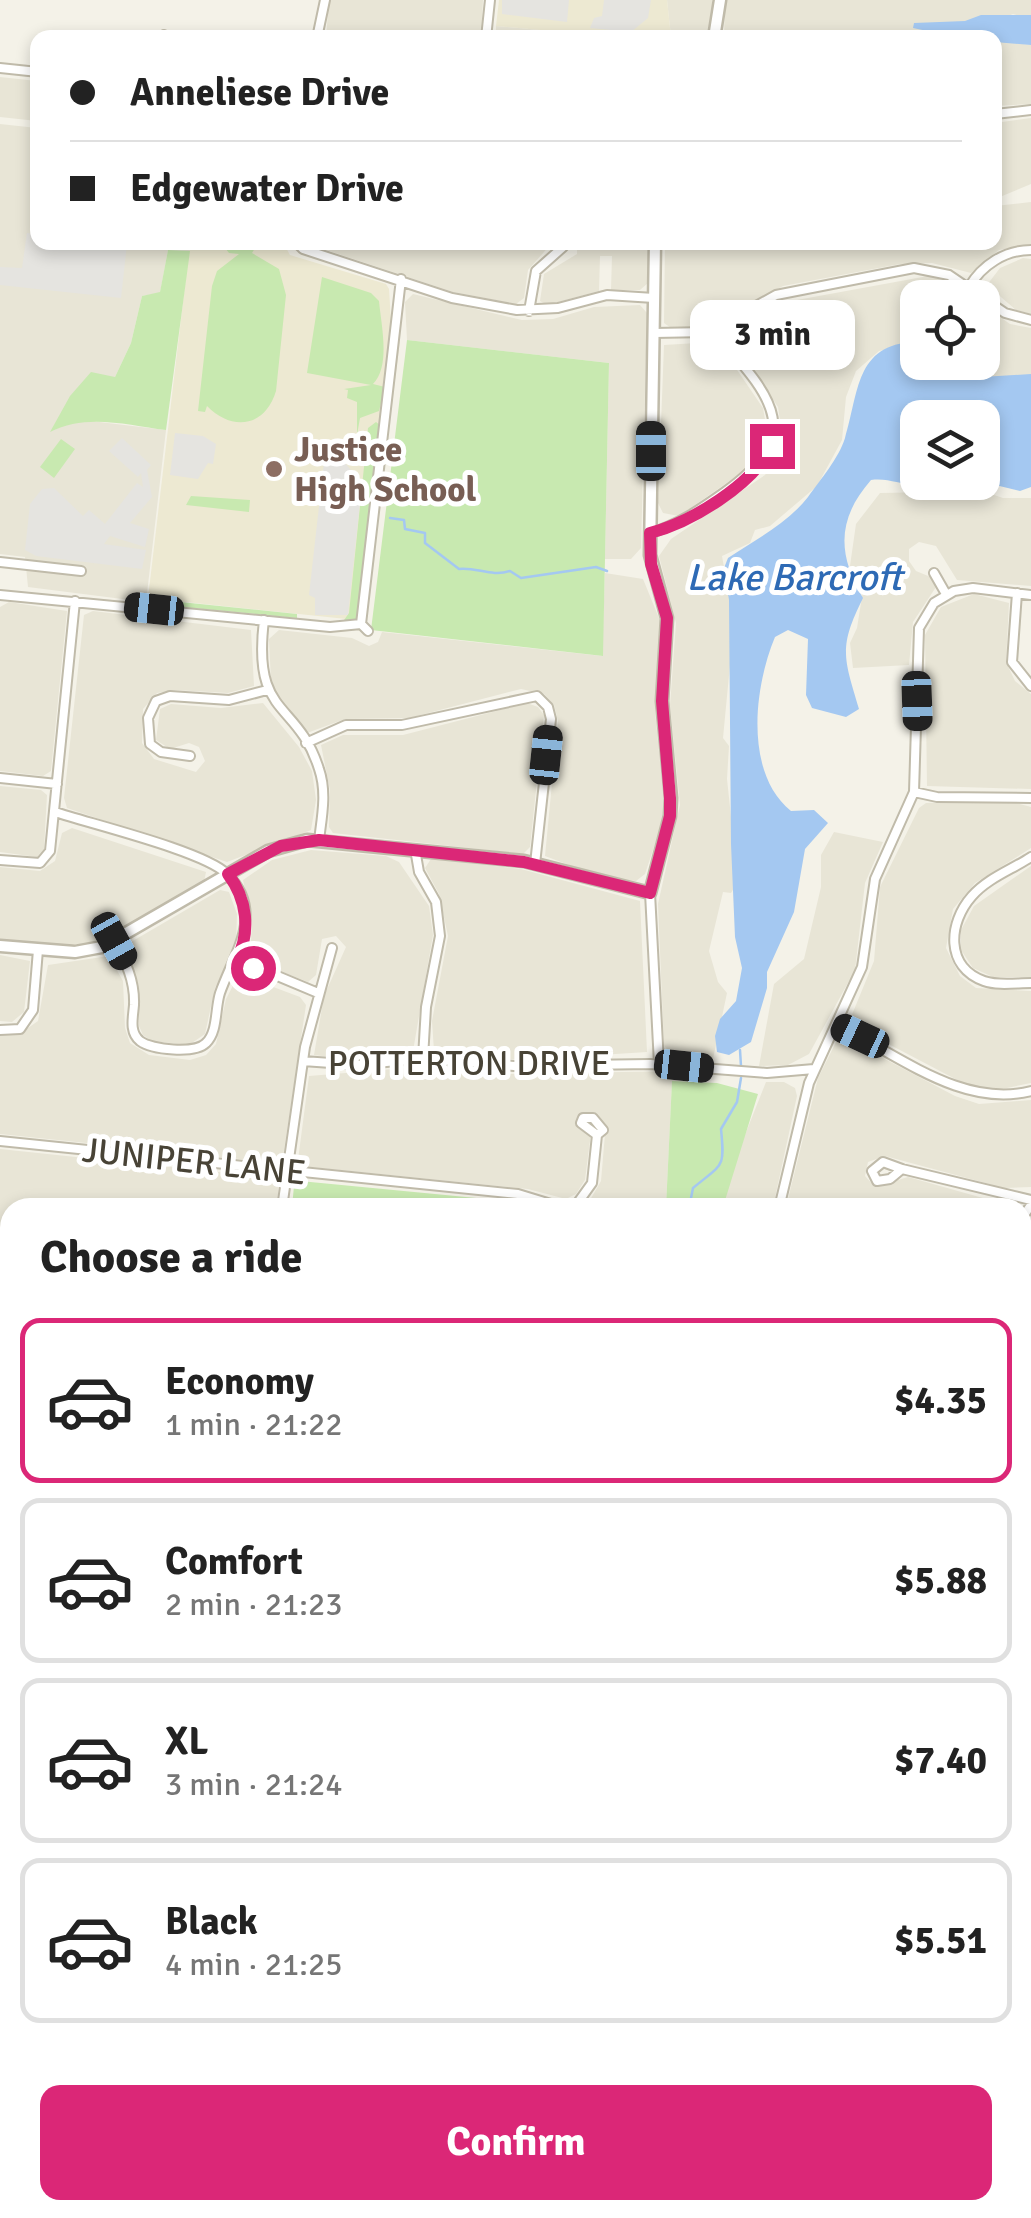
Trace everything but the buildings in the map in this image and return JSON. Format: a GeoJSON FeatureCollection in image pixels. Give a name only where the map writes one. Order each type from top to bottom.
{"type":"FeatureCollection","features":[{"type":"Feature","properties":{"kind":"street"},"geometry":{"type":"LineString","coordinates":[[318,30],[324,0]]}},
{"type":"Feature","properties":{"kind":"street"},"geometry":{"type":"LineString","coordinates":[[487,30],[490,0]]}},
{"type":"Feature","properties":{"kind":"street"},"geometry":{"type":"LineString","coordinates":[[715,30],[720,0]]}},
{"type":"Feature","properties":{"kind":"street"},"geometry":{"type":"LineString","coordinates":[[0,68],[30,71]]}},
{"type":"Feature","properties":{"kind":"street"},"geometry":{"type":"LineString","coordinates":[[1002,113],[1031,110]]}},
{"type":"Feature","properties":{"kind":"street"},"geometry":{"type":"LineString","coordinates":[[312,250],[452,298],[529,311],[607,295],[654,298]]}},
{"type":"Feature","properties":{"kind":"street"},"geometry":{"type":"LineString","coordinates":[[529,311],[536,271],[560,250]]}},
{"type":"Feature","properties":{"kind":"street"},"geometry":{"type":"LineString","coordinates":[[655,250],[650,533],[651,564],[667,618],[662,701],[670,798],[670,816],[650,893],[658,1064]]}},
{"type":"Feature","properties":{"kind":"street"},"geometry":{"type":"LineString","coordinates":[[975,280],[1006,254],[1031,250]]}},
{"type":"Feature","properties":{"kind":"street"},"geometry":{"type":"LineString","coordinates":[[654,333],[714,331],[776,295],[900,269],[939,272],[955,280]]}},
{"type":"Feature","properties":{"kind":"street"},"geometry":{"type":"LineString","coordinates":[[361,624],[401,280]]}},
{"type":"Feature","properties":{"kind":"street"},"geometry":{"type":"LineString","coordinates":[[1000,309],[1031,320]]}},
{"type":"Feature","properties":{"kind":"street"},"geometry":{"type":"LineString","coordinates":[[650,533],[681,522],[743,479],[762,464],[774,441],[775,426],[768,404],[714,331]]}},
{"type":"Feature","properties":{"kind":"street"},"geometry":{"type":"LineString","coordinates":[[0,562],[81,571]]}},
{"type":"Feature","properties":{"kind":"street"},"geometry":{"type":"LineString","coordinates":[[934,573],[946,594]]}},
{"type":"Feature","properties":{"kind":"street"},"geometry":{"type":"LineString","coordinates":[[782,1198],[814,1069],[862,967],[874,879],[914,792],[918,755],[917,638],[930,608],[946,594],[972,588],[1031,595]]}},
{"type":"Feature","properties":{"kind":"street"},"geometry":{"type":"LineString","coordinates":[[1017,594],[1012,662],[1031,686]]}},
{"type":"Feature","properties":{"kind":"street"},"geometry":{"type":"LineString","coordinates":[[0,595],[353,628],[361,624]]}},
{"type":"Feature","properties":{"kind":"street"},"geometry":{"type":"LineString","coordinates":[[0,860],[45,860],[50,852],[75,601]]}},
{"type":"Feature","properties":{"kind":"street"},"geometry":{"type":"LineString","coordinates":[[264,620],[260,656],[267,690],[306,743],[322,782],[319,840]]}},
{"type":"Feature","properties":{"kind":"street"},"geometry":{"type":"LineString","coordinates":[[361,624],[368,631]]}},
{"type":"Feature","properties":{"kind":"street"},"geometry":{"type":"LineString","coordinates":[[190,756],[160,752],[150,744],[148,718],[156,701],[170,696],[229,700],[267,690]]}},
{"type":"Feature","properties":{"kind":"street"},"geometry":{"type":"LineString","coordinates":[[306,743],[346,725],[402,725],[537,696],[548,707],[550,719],[535,864]]}},
{"type":"Feature","properties":{"kind":"street"},"geometry":{"type":"LineString","coordinates":[[0,778],[57,784]]}},
{"type":"Feature","properties":{"kind":"street"},"geometry":{"type":"LineString","coordinates":[[914,792],[937,797],[1031,798]]}},
{"type":"Feature","properties":{"kind":"street"},"geometry":{"type":"LineString","coordinates":[[55,812],[208,862],[228,874],[242,898],[246,920],[237,959],[220,994],[210,1040],[192,1050],[151,1045],[134,1032],[133,984],[114,941]]}},
{"type":"Feature","properties":{"kind":"street"},"geometry":{"type":"LineString","coordinates":[[0,946],[74,952],[114,941],[281,846],[319,840],[535,864],[650,893]]}},
{"type":"Feature","properties":{"kind":"street"},"geometry":{"type":"LineString","coordinates":[[414,849],[418,872],[436,902],[440,936],[426,1007],[423,1058]]}},
{"type":"Feature","properties":{"kind":"street"},"geometry":{"type":"LineString","coordinates":[[1031,857],[976,892],[957,919],[954,938],[960,964],[973,976],[996,984],[1031,983]]}},
{"type":"Feature","properties":{"kind":"street"},"geometry":{"type":"LineString","coordinates":[[284,1198],[303,1061],[332,948]]}},
{"type":"Feature","properties":{"kind":"street"},"geometry":{"type":"LineString","coordinates":[[0,1030],[20,1029],[32,1018],[38,950]]}},
{"type":"Feature","properties":{"kind":"street"},"geometry":{"type":"LineString","coordinates":[[237,959],[318,993]]}},
{"type":"Feature","properties":{"kind":"street"},"geometry":{"type":"LineString","coordinates":[[836,1025],[967,1091],[1004,1097],[1031,1091]]}},
{"type":"Feature","properties":{"kind":"street","name":"POTTERTON DRIVE"},"geometry":{"type":"LineString","coordinates":[[303,1061],[359,1066],[423,1058],[514,1066],[658,1064],[768,1073],[814,1069]]}},
{"type":"Feature","properties":{"kind":"street"},"geometry":{"type":"LineString","coordinates":[[581,1198],[592,1183],[597,1135]]}},
{"type":"Feature","properties":{"kind":"street","name":"JUNIPER LANE"},"geometry":{"type":"LineString","coordinates":[[0,1141],[531,1198]]}},
{"type":"Feature","properties":{"kind":"street"},"geometry":{"type":"LineString","coordinates":[[902,1168],[1016,1198]]}},
{"type":"Feature","properties":{"kind":"shaded area"},"geometry":{"type":"Polygon","coordinates":[[[329,0],[483,0],[481,30],[327,30],[329,0]]]}},
{"type":"Feature","properties":{"kind":"shaded area"},"geometry":{"type":"Polygon","coordinates":[[[499,0],[667,0],[670,30],[539,30],[496,26],[499,0]]]}},
{"type":"Feature","properties":{"kind":"shaded area"},"geometry":{"type":"Polygon","coordinates":[[[502,0],[569,0],[567,22],[502,14],[502,0]]]}},
{"type":"Feature","properties":{"kind":"shaded area"},"geometry":{"type":"Polygon","coordinates":[[[604,0],[651,0],[648,18],[633,30],[590,28],[594,18],[602,16],[604,0]]]}},
{"type":"Feature","properties":{"kind":"shaded area"},"geometry":{"type":"Polygon","coordinates":[[[667,0],[712,0],[709,30],[670,30],[667,0]]]}},
{"type":"Feature","properties":{"kind":"shaded area"},"geometry":{"type":"Polygon","coordinates":[[[725,0],[1031,0],[1031,19],[1013,14],[974,30],[724,30],[725,0]]]}},
{"type":"Feature","properties":{"kind":"shaded area"},"geometry":{"type":"Polygon","coordinates":[[[496,26],[539,30],[496,30],[496,26]]]}},
{"type":"Feature","properties":{"kind":"shaded area"},"geometry":{"type":"Polygon","coordinates":[[[1002,41],[1031,45],[1031,104],[1002,106],[1002,41]]]}},
{"type":"Feature","properties":{"kind":"shaded area"},"geometry":{"type":"Polygon","coordinates":[[[0,77],[30,80],[30,120],[0,117],[0,77]]]}},
{"type":"Feature","properties":{"kind":"shaded area"},"geometry":{"type":"Polygon","coordinates":[[[1031,118],[1031,184],[1002,196],[1002,122],[1031,118]]]}},
{"type":"Feature","properties":{"kind":"shaded area"},"geometry":{"type":"Polygon","coordinates":[[[0,124],[30,127],[30,250],[168,250],[160,293],[142,296],[131,343],[115,377],[52,431],[68,423],[91,421],[166,430],[146,602],[28,587],[25,557],[0,554],[0,124]]]}},
{"type":"Feature","properties":{"kind":"shaded area"},"geometry":{"type":"Polygon","coordinates":[[[1031,202],[1031,244],[1002,249],[1002,205],[1031,202]]]}},
{"type":"Feature","properties":{"kind":"shaded area"},"geometry":{"type":"Polygon","coordinates":[[[27,233],[30,250],[126,250],[121,298],[0,285],[0,267],[22,268],[27,233]]]}},
{"type":"Feature","properties":{"kind":"shaded area","name":"Justice High School"},"geometry":{"type":"Polygon","coordinates":[[[189,250],[287,250],[290,255],[386,284],[392,338],[400,340],[365,621],[148,598],[189,250]]]}},
{"type":"Feature","properties":{"kind":"shaded area"},"geometry":{"type":"Polygon","coordinates":[[[326,250],[546,250],[528,270],[524,298],[516,304],[453,292],[326,250]]]}},
{"type":"Feature","properties":{"kind":"shaded area"},"geometry":{"type":"Polygon","coordinates":[[[577,250],[648,250],[648,283],[640,290],[611,290],[612,256],[600,256],[599,291],[547,305],[540,301],[544,274],[577,254],[577,250]]]}},
{"type":"Feature","properties":{"kind":"shaded area"},"geometry":{"type":"Polygon","coordinates":[[[665,250],[999,250],[971,273],[932,263],[900,264],[783,286],[707,327],[671,328],[664,323],[665,250]]]}},
{"type":"Feature","properties":{"kind":"shaded area"},"geometry":{"type":"Polygon","coordinates":[[[1023,258],[1031,259],[1031,314],[1016,310],[1000,296],[1000,280],[991,280],[1000,268],[1023,258]]]}},
{"type":"Feature","properties":{"kind":"shaded area"},"geometry":{"type":"Polygon","coordinates":[[[928,276],[942,280],[906,280],[928,276]]]}},
{"type":"Feature","properties":{"kind":"shaded area"},"geometry":{"type":"Polygon","coordinates":[[[900,281],[900,346],[879,351],[856,371],[846,397],[842,440],[817,486],[770,526],[755,530],[750,543],[722,556],[734,623],[723,738],[729,746],[727,779],[738,882],[731,893],[723,892],[709,951],[718,982],[727,993],[713,1059],[673,1055],[664,1046],[658,904],[680,805],[670,705],[676,623],[659,556],[671,539],[765,475],[778,458],[783,440],[778,407],[733,341],[733,333],[786,302],[900,281]]]}},
{"type":"Feature","properties":{"kind":"shaded area"},"geometry":{"type":"Polygon","coordinates":[[[413,294],[522,320],[553,319],[594,307],[640,305],[647,313],[641,548],[631,559],[605,559],[609,363],[407,340],[405,302],[413,294]]]}},
{"type":"Feature","properties":{"kind":"shaded area"},"geometry":{"type":"Polygon","coordinates":[[[1000,317],[1010,324],[1031,328],[1031,377],[1000,378],[1000,317]]]}},
{"type":"Feature","properties":{"kind":"shaded area"},"geometry":{"type":"Polygon","coordinates":[[[697,343],[714,348],[733,364],[763,408],[768,436],[754,464],[679,516],[663,513],[658,503],[664,345],[697,343]]]}},
{"type":"Feature","properties":{"kind":"shaded area"},"geometry":{"type":"Polygon","coordinates":[[[175,433],[203,436],[216,444],[213,464],[208,463],[198,479],[170,475],[175,433]]]}},
{"type":"Feature","properties":{"kind":"shaded area"},"geometry":{"type":"Polygon","coordinates":[[[122,438],[151,465],[147,470],[152,497],[130,523],[149,529],[145,547],[110,536],[104,544],[146,550],[142,569],[36,556],[25,550],[30,504],[42,489],[54,488],[83,516],[89,510],[105,524],[137,483],[143,487],[141,473],[138,477],[109,451],[122,438]]]}},
{"type":"Feature","properties":{"kind":"shaded area"},"geometry":{"type":"Polygon","coordinates":[[[324,462],[346,464],[362,484],[348,615],[315,615],[315,598],[309,595],[324,462]]]}},
{"type":"Feature","properties":{"kind":"shaded area"},"geometry":{"type":"Polygon","coordinates":[[[880,493],[900,493],[900,500],[1031,498],[1031,586],[957,580],[936,546],[919,542],[909,549],[909,561],[916,571],[933,578],[936,587],[913,622],[909,665],[853,668],[850,643],[857,628],[864,584],[850,566],[856,524],[880,493]]]}},
{"type":"Feature","properties":{"kind":"shaded area"},"geometry":{"type":"Polygon","coordinates":[[[605,573],[643,579],[661,623],[655,711],[665,814],[645,874],[636,881],[601,877],[545,856],[558,721],[554,705],[544,694],[521,689],[409,718],[345,719],[307,733],[280,701],[271,681],[269,639],[279,630],[352,638],[369,646],[378,642],[382,632],[602,656],[605,573]]]}},
{"type":"Feature","properties":{"kind":"shaded area"},"geometry":{"type":"Polygon","coordinates":[[[974,594],[1009,603],[1006,662],[1015,681],[1031,694],[1031,789],[927,786],[925,635],[941,607],[974,594]]]}},
{"type":"Feature","properties":{"kind":"shaded area"},"geometry":{"type":"Polygon","coordinates":[[[9,602],[67,611],[51,771],[43,776],[0,771],[0,607],[9,602]]]}},
{"type":"Feature","properties":{"kind":"shaded area"},"geometry":{"type":"Polygon","coordinates":[[[93,611],[251,630],[254,686],[228,693],[157,693],[143,709],[142,743],[154,759],[196,772],[205,761],[199,747],[189,743],[170,749],[156,740],[160,709],[171,704],[221,708],[263,703],[299,747],[312,771],[316,800],[311,830],[227,862],[67,808],[64,798],[84,615],[93,611]]]}},
{"type":"Feature","properties":{"kind":"shaded area"},"geometry":{"type":"Polygon","coordinates":[[[527,703],[538,707],[544,715],[530,847],[523,854],[333,833],[329,827],[330,790],[321,745],[343,735],[403,735],[527,703]]]}},
{"type":"Feature","properties":{"kind":"shaded area"},"geometry":{"type":"Polygon","coordinates":[[[0,786],[41,790],[47,795],[44,849],[37,857],[0,852],[0,786]]]}},
{"type":"Feature","properties":{"kind":"shaded area"},"geometry":{"type":"Polygon","coordinates":[[[1008,801],[1031,807],[1031,848],[975,883],[953,909],[946,948],[960,976],[976,988],[1031,991],[1031,1083],[992,1091],[961,1082],[856,1027],[851,1017],[874,961],[880,887],[919,808],[926,803],[1008,801]]]}},
{"type":"Feature","properties":{"kind":"shaded area"},"geometry":{"type":"Polygon","coordinates":[[[72,828],[206,872],[204,882],[112,935],[88,943],[63,946],[0,939],[0,867],[40,871],[55,861],[62,833],[72,828]]]}},
{"type":"Feature","properties":{"kind":"shaded area"},"geometry":{"type":"Polygon","coordinates":[[[834,832],[883,842],[865,883],[855,970],[809,1054],[788,1065],[759,1066],[774,984],[804,959],[821,887],[821,855],[834,832]]]}},
{"type":"Feature","properties":{"kind":"shaded area"},"geometry":{"type":"Polygon","coordinates":[[[311,850],[386,856],[399,862],[429,906],[433,935],[413,1051],[354,1060],[314,1055],[324,996],[346,947],[336,936],[322,939],[316,975],[308,982],[250,959],[252,921],[243,880],[272,860],[311,850]]]}},
{"type":"Feature","properties":{"kind":"shaded area"},"geometry":{"type":"Polygon","coordinates":[[[431,859],[521,869],[640,901],[647,1052],[521,1060],[434,1051],[432,1021],[448,936],[439,894],[425,868],[431,859]]]}},
{"type":"Feature","properties":{"kind":"shaded area"},"geometry":{"type":"Polygon","coordinates":[[[1031,866],[1031,977],[993,977],[973,968],[961,950],[961,930],[974,906],[1031,866]]]}},
{"type":"Feature","properties":{"kind":"shaded area"},"geometry":{"type":"Polygon","coordinates":[[[220,890],[229,892],[237,914],[236,943],[215,988],[205,1034],[189,1045],[152,1041],[139,1026],[139,987],[127,951],[131,942],[220,890]]]}},
{"type":"Feature","properties":{"kind":"shaded area"},"geometry":{"type":"Polygon","coordinates":[[[0,955],[30,961],[24,1012],[12,1022],[0,1021],[0,955]]]}},
{"type":"Feature","properties":{"kind":"shaded area"},"geometry":{"type":"Polygon","coordinates":[[[109,956],[123,981],[125,1028],[130,1043],[149,1055],[190,1060],[206,1055],[216,1044],[226,999],[239,974],[300,997],[306,1005],[283,1157],[277,1163],[0,1134],[0,1034],[18,1035],[38,1021],[48,965],[109,956]]]}},
{"type":"Feature","properties":{"kind":"shaded area"},"geometry":{"type":"Polygon","coordinates":[[[847,1039],[955,1096],[979,1104],[1031,1100],[1031,1187],[1004,1188],[885,1156],[868,1162],[865,1176],[875,1187],[908,1177],[983,1198],[788,1198],[818,1078],[836,1042],[847,1039]]]}},
{"type":"Feature","properties":{"kind":"shaded area"},"geometry":{"type":"Polygon","coordinates":[[[418,1067],[508,1074],[680,1071],[682,1081],[672,1082],[666,1198],[591,1198],[601,1181],[605,1134],[591,1133],[585,1180],[576,1194],[568,1198],[528,1189],[301,1166],[298,1160],[309,1076],[418,1067]]]}},
{"type":"Feature","properties":{"kind":"shaded area"},"geometry":{"type":"Polygon","coordinates":[[[766,1082],[784,1082],[795,1088],[797,1096],[775,1198],[725,1198],[733,1165],[766,1082]]]}},
{"type":"Feature","properties":{"kind":"shaded area"},"geometry":{"type":"Polygon","coordinates":[[[0,1149],[279,1181],[278,1198],[0,1198],[0,1149]]]}},
{"type":"Feature","properties":{"kind":"green space"},"geometry":{"type":"Polygon","coordinates":[[[168,250],[190,251],[166,430],[92,422],[50,432],[70,396],[91,372],[115,377],[131,343],[142,296],[160,292],[168,250]]]}},
{"type":"Feature","properties":{"kind":"green space"},"geometry":{"type":"Polygon","coordinates":[[[227,250],[254,250],[252,253],[279,269],[286,295],[276,391],[264,412],[246,422],[226,419],[207,406],[205,412],[198,411],[212,286],[217,271],[239,254],[227,250]]]}},
{"type":"Feature","properties":{"kind":"green space"},"geometry":{"type":"Polygon","coordinates":[[[322,277],[371,293],[379,301],[383,356],[373,384],[385,387],[379,411],[360,418],[357,435],[357,402],[347,398],[348,390],[344,389],[371,385],[307,373],[322,277]]]}},
{"type":"Feature","properties":{"kind":"green space"},"geometry":{"type":"Polygon","coordinates":[[[407,340],[609,363],[603,656],[371,630],[407,340]]]}},
{"type":"Feature","properties":{"kind":"green space"},"geometry":{"type":"Polygon","coordinates":[[[376,422],[381,426],[358,619],[342,623],[349,613],[368,428],[376,422]]]}},
{"type":"Feature","properties":{"kind":"green space"},"geometry":{"type":"Polygon","coordinates":[[[61,439],[75,449],[54,478],[40,467],[61,439]]]}},
{"type":"Feature","properties":{"kind":"green space"},"geometry":{"type":"Polygon","coordinates":[[[191,496],[250,500],[249,512],[186,505],[191,496]]]}},
{"type":"Feature","properties":{"kind":"green space"},"geometry":{"type":"Polygon","coordinates":[[[161,600],[297,614],[297,618],[161,605],[161,600]]]}},
{"type":"Feature","properties":{"kind":"green space"},"geometry":{"type":"Polygon","coordinates":[[[672,1081],[717,1083],[758,1094],[726,1198],[666,1198],[672,1081]]]}},
{"type":"Feature","properties":{"kind":"green space"},"geometry":{"type":"Polygon","coordinates":[[[300,1181],[477,1198],[293,1198],[294,1186],[300,1181]]]}},
{"type":"Feature","properties":{"kind":"water"},"geometry":{"type":"Polygon","coordinates":[[[981,15],[1031,15],[1031,45],[1002,43],[1002,30],[913,28],[914,23],[965,21],[981,15]]]}},
{"type":"Feature","properties":{"kind":"water","name":"Lake Barcroft"},"geometry":{"type":"Polygon","coordinates":[[[900,344],[900,380],[1000,380],[1000,376],[1031,374],[1031,487],[1020,491],[1000,486],[1000,400],[900,400],[900,483],[871,480],[851,509],[844,538],[849,567],[863,598],[850,629],[846,653],[859,709],[846,717],[812,708],[806,695],[808,639],[788,630],[775,637],[768,657],[758,704],[760,752],[766,775],[776,795],[791,811],[814,810],[828,823],[805,849],[794,912],[767,972],[767,988],[751,1042],[729,1055],[717,1052],[715,1036],[720,1019],[736,1001],[742,968],[735,937],[729,600],[724,568],[728,558],[791,515],[808,497],[842,446],[857,388],[870,361],[900,344]]]}},
{"type":"Feature","properties":{"kind":"waterway"},"geometry":{"type":"LineString","coordinates":[[390,518],[404,520],[405,529],[425,533],[425,543],[459,569],[510,571],[521,578],[596,567],[607,571]]}},
{"type":"Feature","properties":{"kind":"waterway"},"geometry":{"type":"LineString","coordinates":[[740,1050],[741,1066]]}},
{"type":"Feature","properties":{"kind":"waterway"},"geometry":{"type":"LineString","coordinates":[[691,1198],[693,1188],[720,1164],[721,1129],[737,1102],[741,1078]]}},
{"type":"Feature","properties":{"kind":"place","name":"Justice High School"},"geometry":{"type":"Point","coordinates":[274,469]}},
{"type":"Feature","properties":{"kind":"route"},"geometry":{"type":"LineString","coordinates":[[253,968],[237,959],[246,920],[242,898],[228,874],[290,843],[342,841],[491,857],[650,893],[670,816],[662,701],[668,630],[666,607],[651,564],[650,533],[681,522],[743,479],[762,464],[772,446]]}}]}
